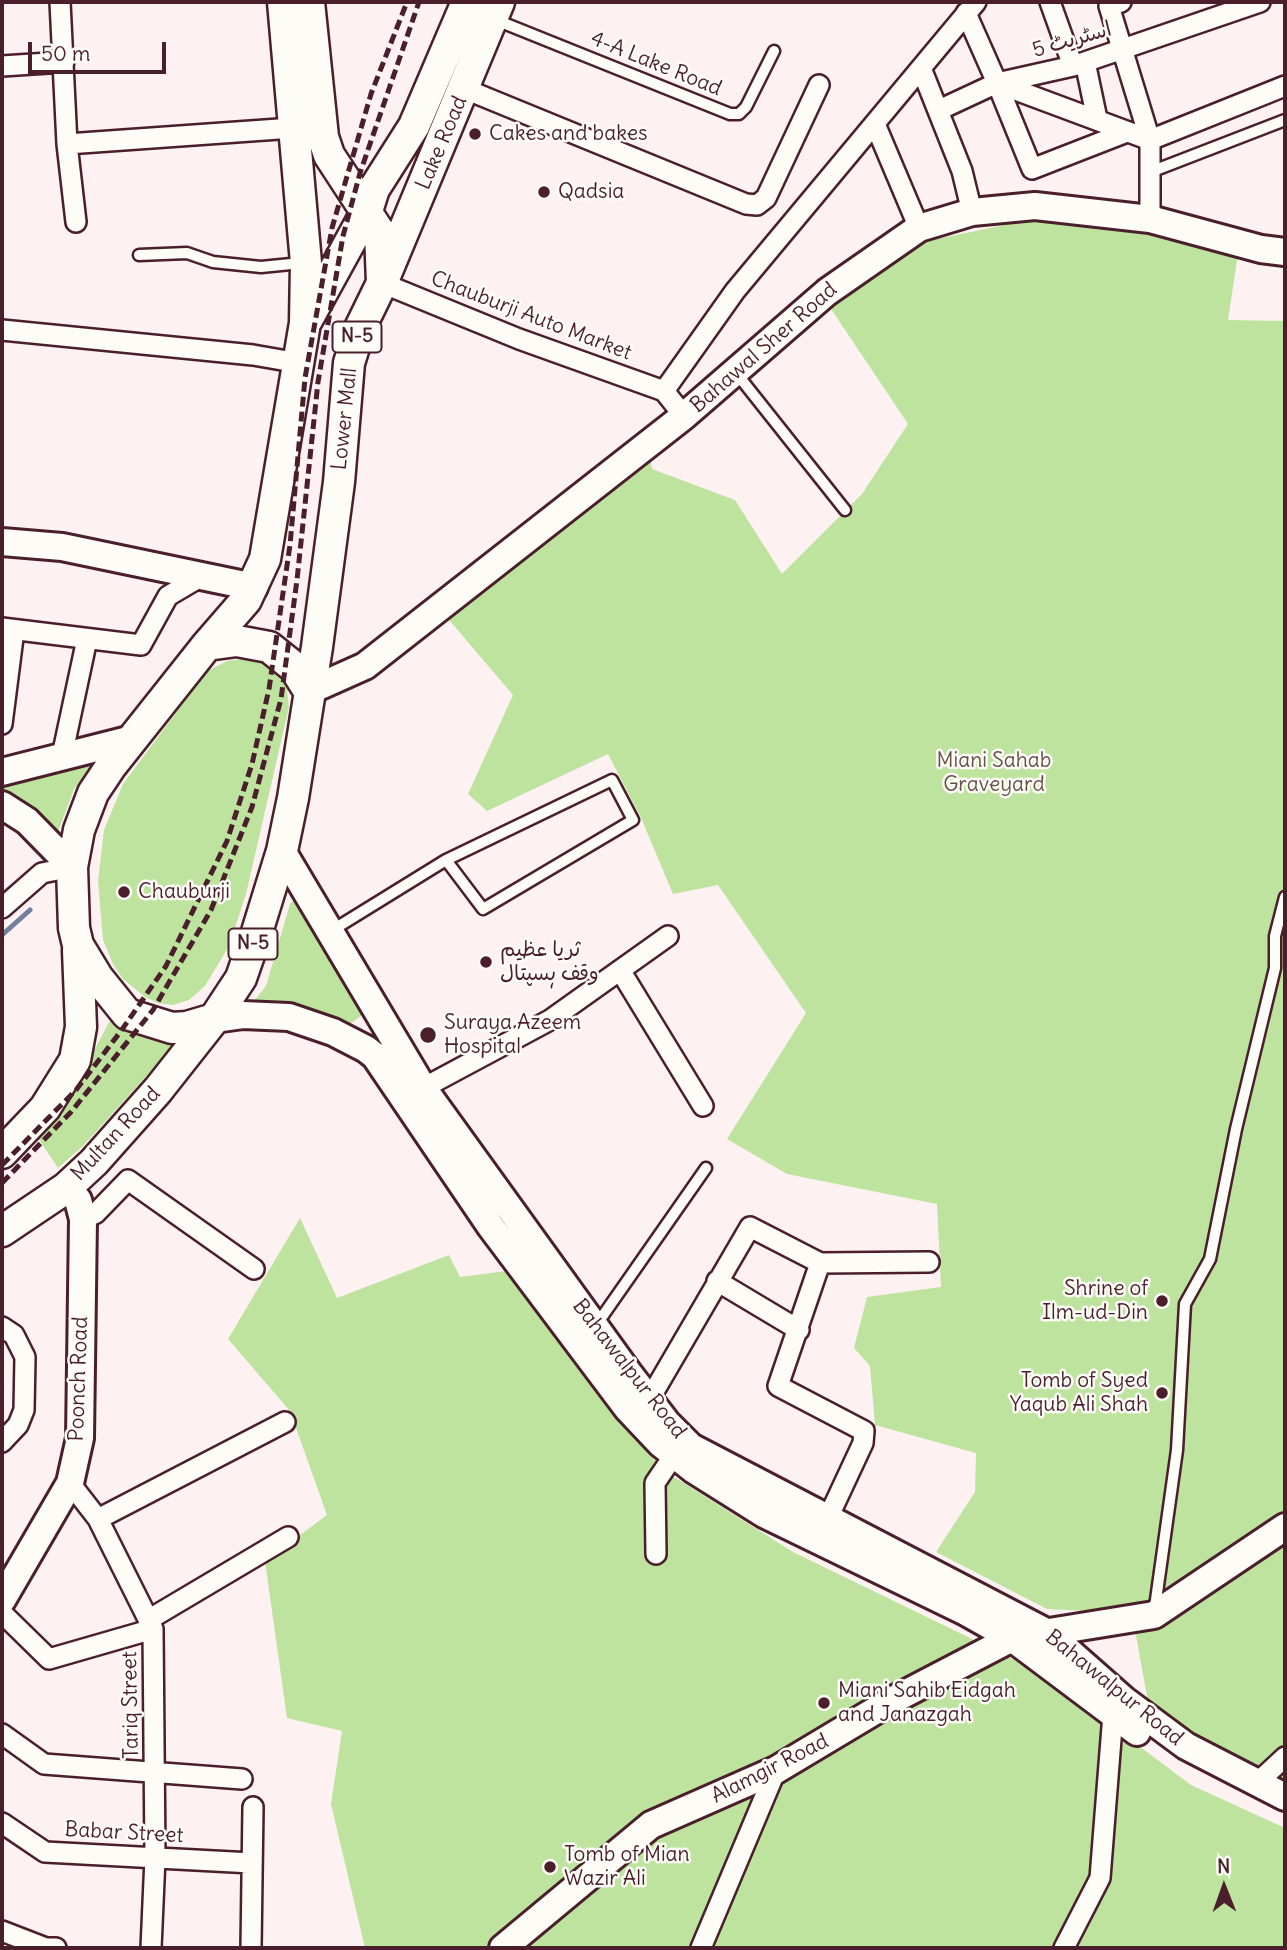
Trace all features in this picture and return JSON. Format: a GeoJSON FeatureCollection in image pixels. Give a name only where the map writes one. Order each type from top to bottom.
{"type":"FeatureCollection","features":[{"type":"Feature","properties":{"kind":"main road","name":"N-5"},"geometry":{"type":"LineString","coordinates":[[2,1153],[45,1108],[75,1060],[81,1027],[78,946],[71,905],[72,867],[79,830],[93,793],[132,739],[246,600],[265,559],[305,323],[306,263],[283,2]]}},
{"type":"Feature","properties":{"kind":"main road","name":"Lower Mall"},"geometry":{"type":"LineString","coordinates":[[309,2],[323,137],[329,155],[380,233],[382,283],[360,328],[349,363],[339,482],[309,691]]}},
{"type":"Feature","properties":{"kind":"main road"},"geometry":{"type":"LineString","coordinates":[[305,323],[367,211],[374,189],[414,126],[467,2]]}},
{"type":"Feature","properties":{"kind":"main road","name":"Lake Road"},"geometry":{"type":"LineString","coordinates":[[382,283],[465,89],[495,10]]}},
{"type":"Feature","properties":{"kind":"main road","name":"Bahawal Sher Road"},"geometry":{"type":"LineString","coordinates":[[309,691],[365,666],[684,416],[827,292],[919,228],[972,212],[1035,206],[1150,219],[1261,249],[1285,252]]}},
{"type":"Feature","properties":{"kind":"main road"},"geometry":{"type":"LineString","coordinates":[[2,542],[62,547],[254,587]]}},
{"type":"Feature","properties":{"kind":"main road"},"geometry":{"type":"LineString","coordinates":[[207,645],[244,641],[269,647],[294,667],[309,691]]}},
{"type":"Feature","properties":{"kind":"main road","name":"N-5"},"geometry":{"type":"LineString","coordinates":[[78,946],[98,978],[127,1014],[172,1028],[187,1027],[214,1019],[241,978],[282,851],[293,799],[309,691]]}},
{"type":"Feature","properties":{"kind":"main road"},"geometry":{"type":"LineString","coordinates":[[2,772],[132,739]]}},
{"type":"Feature","properties":{"kind":"main road"},"geometry":{"type":"LineString","coordinates":[[2,806],[27,821],[72,867]]}},
{"type":"Feature","properties":{"kind":"main road","name":"Bahawalpur Road"},"geometry":{"type":"LineString","coordinates":[[282,851],[423,1088],[649,1400],[691,1447],[1048,1633],[1124,1700],[1186,1746],[1285,1797]]}},
{"type":"Feature","properties":{"kind":"main road","name":"Bahawalpur Road"},"geometry":{"type":"LineString","coordinates":[[214,1019],[243,1015],[289,1017],[351,1039],[375,1056],[491,1227],[619,1397],[674,1455],[775,1520],[964,1611],[1012,1638],[1178,1762],[1285,1814]]}},
{"type":"Feature","properties":{"kind":"main road","name":"Multan Road"},"geometry":{"type":"LineString","coordinates":[[2,1231],[66,1188],[128,1126],[214,1019]]}},
{"type":"Feature","properties":{"kind":"main road","name":"Poonch Road"},"geometry":{"type":"LineString","coordinates":[[2,1600],[70,1483],[80,1438],[83,1219],[78,1200],[66,1188]]}},
{"type":"Feature","properties":{"kind":"main road","name":"Alamgir Road"},"geometry":{"type":"LineString","coordinates":[[503,1948],[651,1825],[776,1770],[893,1700],[1012,1638],[1154,1615],[1285,1527]]}},
{"type":"Feature","properties":{"kind":"street"},"geometry":{"type":"LineString","coordinates":[[60,2],[67,144],[76,222]]}},
{"type":"Feature","properties":{"kind":"street"},"geometry":{"type":"LineString","coordinates":[[1050,2],[1079,64],[1097,119]]}},
{"type":"Feature","properties":{"kind":"street"},"geometry":{"type":"LineString","coordinates":[[1121,2],[1109,6],[1150,140],[1153,171],[1150,219]]}},
{"type":"Feature","properties":{"kind":"street","name":"اسٹریٹ 5"},"geometry":{"type":"LineString","coordinates":[[939,110],[997,83],[1079,64],[1122,49],[1212,10],[1260,2]]}},
{"type":"Feature","properties":{"kind":"street"},"geometry":{"type":"LineString","coordinates":[[684,416],[664,391],[735,291],[971,8]]}},
{"type":"Feature","properties":{"kind":"street"},"geometry":{"type":"LineString","coordinates":[[971,8],[997,83],[1032,169],[1127,132]]}},
{"type":"Feature","properties":{"kind":"street"},"geometry":{"type":"LineString","coordinates":[[2,66],[64,62]]}},
{"type":"Feature","properties":{"kind":"street"},"geometry":{"type":"LineString","coordinates":[[921,68],[939,110],[972,212]]}},
{"type":"Feature","properties":{"kind":"street"},"geometry":{"type":"LineString","coordinates":[[997,83],[1150,140],[1285,86]]}},
{"type":"Feature","properties":{"kind":"street"},"geometry":{"type":"LineString","coordinates":[[465,89],[747,204],[757,205],[766,198],[818,85]]}},
{"type":"Feature","properties":{"kind":"street"},"geometry":{"type":"LineString","coordinates":[[874,124],[919,228]]}},
{"type":"Feature","properties":{"kind":"street"},"geometry":{"type":"LineString","coordinates":[[67,144],[293,128]]}},
{"type":"Feature","properties":{"kind":"street","name":"Chauburji Auto Market"},"geometry":{"type":"LineString","coordinates":[[382,283],[519,339],[664,391]]}},
{"type":"Feature","properties":{"kind":"street"},"geometry":{"type":"LineString","coordinates":[[2,330],[253,355],[299,363]]}},
{"type":"Feature","properties":{"kind":"street"},"geometry":{"type":"LineString","coordinates":[[2,723],[8,629],[141,645],[168,596],[202,576]]}},
{"type":"Feature","properties":{"kind":"street"},"geometry":{"type":"LineString","coordinates":[[62,756],[87,639]]}},
{"type":"Feature","properties":{"kind":"street"},"geometry":{"type":"LineString","coordinates":[[2,908],[42,873],[72,867]]}},
{"type":"Feature","properties":{"kind":"street"},"geometry":{"type":"LineString","coordinates":[[423,1088],[550,1020],[668,936]]}},
{"type":"Feature","properties":{"kind":"street"},"geometry":{"type":"LineString","coordinates":[[621,970],[703,1105]]}},
{"type":"Feature","properties":{"kind":"street"},"geometry":{"type":"LineString","coordinates":[[83,1219],[96,1213],[128,1180],[254,1269]]}},
{"type":"Feature","properties":{"kind":"street"},"geometry":{"type":"LineString","coordinates":[[649,1400],[750,1227],[820,1263],[929,1262]]}},
{"type":"Feature","properties":{"kind":"street"},"geometry":{"type":"LineString","coordinates":[[820,1263],[778,1386],[864,1431],[863,1443],[828,1518]]}},
{"type":"Feature","properties":{"kind":"street"},"geometry":{"type":"LineString","coordinates":[[717,1281],[799,1330]]}},
{"type":"Feature","properties":{"kind":"street"},"geometry":{"type":"LineString","coordinates":[[2,1327],[14,1335],[24,1357],[24,1410],[18,1425],[2,1442]]}},
{"type":"Feature","properties":{"kind":"street"},"geometry":{"type":"LineString","coordinates":[[98,1519],[285,1422]]}},
{"type":"Feature","properties":{"kind":"street"},"geometry":{"type":"LineString","coordinates":[[656,1554],[655,1483],[674,1455]]}},
{"type":"Feature","properties":{"kind":"street","name":"Tariq Street"},"geometry":{"type":"LineString","coordinates":[[70,1483],[98,1519],[151,1625],[155,1773],[151,1948]]}},
{"type":"Feature","properties":{"kind":"street"},"geometry":{"type":"LineString","coordinates":[[2,1613],[49,1659],[151,1625],[288,1537]]}},
{"type":"Feature","properties":{"kind":"street"},"geometry":{"type":"LineString","coordinates":[[1064,1948],[1100,1878],[1114,1714]]}},
{"type":"Feature","properties":{"kind":"street"},"geometry":{"type":"LineString","coordinates":[[2,1734],[44,1765],[242,1779]]}},
{"type":"Feature","properties":{"kind":"street"},"geometry":{"type":"LineString","coordinates":[[1257,1783],[1285,1757]]}},
{"type":"Feature","properties":{"kind":"street"},"geometry":{"type":"LineString","coordinates":[[701,1948],[776,1770]]}},
{"type":"Feature","properties":{"kind":"street"},"geometry":{"type":"LineString","coordinates":[[251,1948],[253,1807]]}},
{"type":"Feature","properties":{"kind":"street","name":"Babar Street"},"geometry":{"type":"LineString","coordinates":[[2,1823],[45,1852],[252,1863]]}},
{"type":"Feature","properties":{"kind":"street"},"geometry":{"type":"LineString","coordinates":[[2,1931],[46,1948],[56,1948]]}},
{"type":"Feature","properties":{"kind":"lane","name":"4-A Lake Road"},"geometry":{"type":"LineString","coordinates":[[495,10],[730,114],[739,114],[746,107],[774,51]]}},
{"type":"Feature","properties":{"kind":"lane"},"geometry":{"type":"LineString","coordinates":[[1153,171],[1285,120]]}},
{"type":"Feature","properties":{"kind":"lane"},"geometry":{"type":"LineString","coordinates":[[139,255],[187,254],[213,262],[261,267],[306,263]]}},
{"type":"Feature","properties":{"kind":"lane"},"geometry":{"type":"LineString","coordinates":[[736,373],[845,510]]}},
{"type":"Feature","properties":{"kind":"lane"},"geometry":{"type":"LineString","coordinates":[[330,931],[446,860],[612,780],[633,820],[483,909],[446,860]]}},
{"type":"Feature","properties":{"kind":"lane"},"geometry":{"type":"LineString","coordinates":[[1154,1615],[1177,1450],[1185,1304],[1210,1259],[1236,1129],[1275,968],[1275,936],[1285,897]]}},
{"type":"Feature","properties":{"kind":"lane"},"geometry":{"type":"LineString","coordinates":[[595,1327],[706,1168]]}},
{"type":"Feature","properties":{"kind":"green space","name":"Miani Sahab Graveyard"},"geometry":{"type":"Polygon","coordinates":[[[1034,219],[1240,240],[1228,320],[1285,321],[1285,1781],[1224,1752],[1148,1702],[1132,1613],[1047,1609],[936,1552],[975,1492],[976,1453],[875,1425],[870,1366],[854,1348],[867,1297],[941,1287],[937,1204],[787,1174],[727,1139],[806,1013],[718,885],[673,894],[641,818],[608,754],[487,811],[468,794],[513,695],[439,608],[648,444],[652,469],[735,500],[782,574],[862,494],[908,424],[825,300],[927,241],[1034,219]]]}},
{"type":"Feature","properties":{"kind":"green space"},"geometry":{"type":"Polygon","coordinates":[[[258,657],[278,669],[286,681],[289,707],[246,894],[229,946],[205,986],[189,1000],[173,1005],[158,1003],[145,997],[123,979],[103,940],[98,881],[104,830],[123,784],[207,671],[227,661],[258,657]]]}},
{"type":"Feature","properties":{"kind":"green space"},"geometry":{"type":"Polygon","coordinates":[[[104,752],[74,789],[58,832],[34,809],[2,790],[2,777],[104,752]]]}},
{"type":"Feature","properties":{"kind":"green space"},"geometry":{"type":"Polygon","coordinates":[[[296,897],[362,1015],[346,1027],[331,1016],[310,1008],[250,1006],[266,986],[290,904],[296,897]]]}},
{"type":"Feature","properties":{"kind":"green space"},"geometry":{"type":"Polygon","coordinates":[[[116,1019],[166,1041],[171,1045],[169,1051],[83,1146],[58,1168],[34,1132],[86,1066],[109,1022],[116,1019]]]}},
{"type":"Feature","properties":{"kind":"green space"},"geometry":{"type":"Polygon","coordinates":[[[300,1218],[337,1298],[449,1255],[460,1277],[507,1271],[601,1400],[663,1470],[793,1552],[1040,1672],[1191,1785],[1285,1828],[1285,1948],[365,1948],[331,1804],[342,1731],[287,1718],[265,1561],[327,1515],[290,1411],[228,1339],[300,1218]]]}},
{"type":"Feature","properties":{"kind":"waterway"},"geometry":{"type":"LineString","coordinates":[[2,935],[30,910]]}},
{"type":"Feature","properties":{"kind":"railway"},"geometry":{"type":"LineString","coordinates":[[2,1165],[76,1090],[121,1031],[166,966],[227,841],[252,764],[269,689],[290,545],[305,378],[332,228],[371,94],[407,2]]}},
{"type":"Feature","properties":{"kind":"railway"},"geometry":{"type":"LineString","coordinates":[[2,1183],[71,1112],[153,1010],[211,910],[252,807],[281,699],[318,382],[343,236],[360,173],[419,2]]}},
{"type":"Feature","properties":{"kind":"place","name":"Cakes and bakes"},"geometry":{"type":"Point","coordinates":[475,134]}},
{"type":"Feature","properties":{"kind":"place","name":"Qadsia"},"geometry":{"type":"Point","coordinates":[544,192]}},
{"type":"Feature","properties":{"kind":"place","name":"Chauburji"},"geometry":{"type":"Point","coordinates":[124,892]}},
{"type":"Feature","properties":{"kind":"place","name":"ثریا عظیم وقف ہسپتال"},"geometry":{"type":"Point","coordinates":[486,962]}},
{"type":"Feature","properties":{"kind":"place","name":"Suraya Azeem Hospital"},"geometry":{"type":"Point","coordinates":[428,1035]}},
{"type":"Feature","properties":{"kind":"place","name":"Shrine of Ilm-ud-Din"},"geometry":{"type":"Point","coordinates":[1162,1301]}},
{"type":"Feature","properties":{"kind":"place","name":"Tomb of Syed Yaqub Ali Shah"},"geometry":{"type":"Point","coordinates":[1162,1393]}},
{"type":"Feature","properties":{"kind":"place","name":"Miani Sahib Eidgah and Janazgah"},"geometry":{"type":"Point","coordinates":[824,1703]}},
{"type":"Feature","properties":{"kind":"place","name":"Tomb of Mian Wazir Ali"},"geometry":{"type":"Point","coordinates":[550,1867]}}]}
